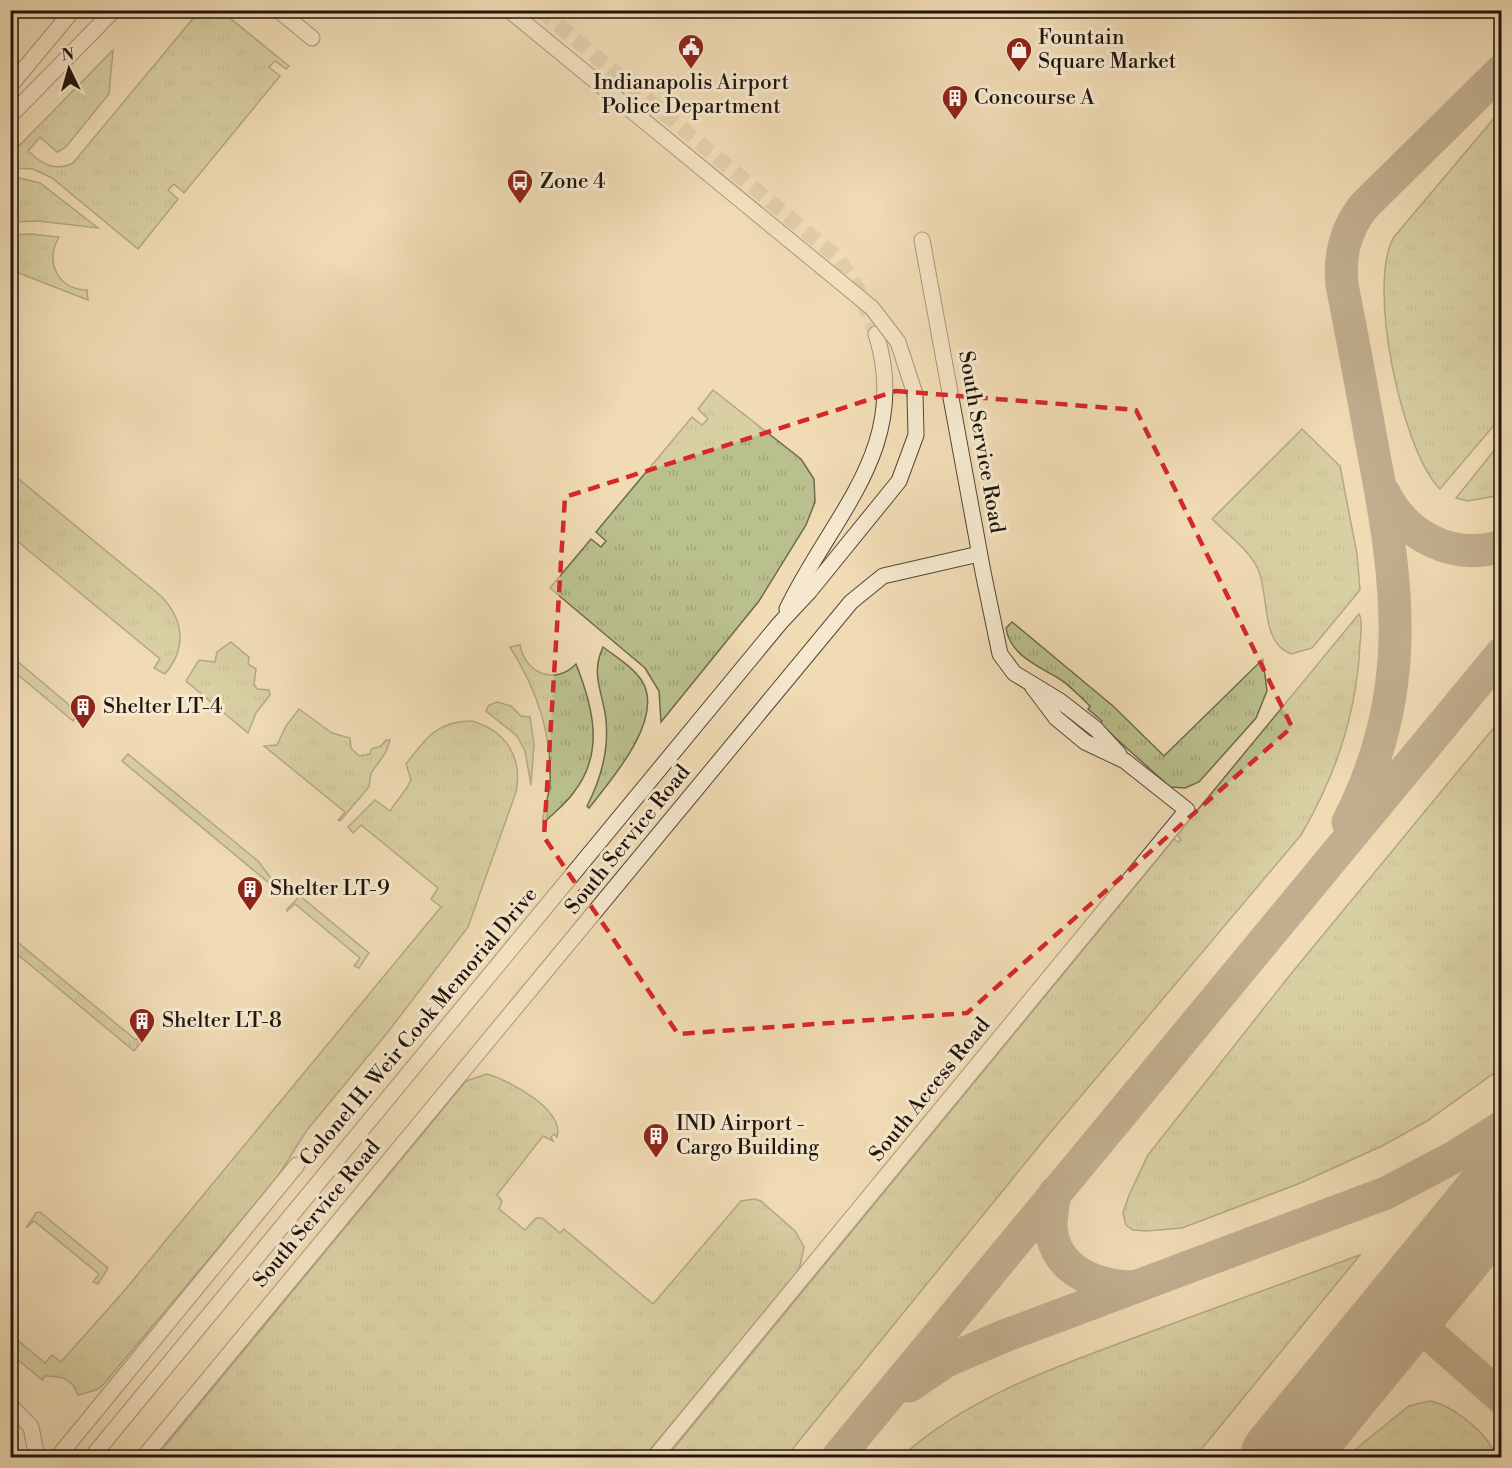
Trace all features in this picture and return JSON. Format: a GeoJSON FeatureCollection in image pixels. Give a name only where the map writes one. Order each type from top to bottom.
{"type":"FeatureCollection","features":[{"type":"Feature","properties":{"kind":"street"},"geometry":{"type":"LineString","coordinates":[[10,86],[73,10]]}},
{"type":"Feature","properties":{"kind":"street"},"geometry":{"type":"LineString","coordinates":[[10,116],[114,10]]}},
{"type":"Feature","properties":{"kind":"street"},"geometry":{"type":"LineString","coordinates":[[278,10],[312,38]]}},
{"type":"Feature","properties":{"kind":"street"},"geometry":{"type":"LineString","coordinates":[[509,10],[872,308],[898,342],[915,394],[915,435],[899,481],[809,592],[780,623]]}},
{"type":"Feature","properties":{"kind":"street","name":"South Service Road"},"geometry":{"type":"LineString","coordinates":[[143,1458],[860,591],[883,576],[979,554],[922,240]]}},
{"type":"Feature","properties":{"kind":"street"},"geometry":{"type":"LineString","coordinates":[[780,623],[800,583],[864,473],[879,439],[886,394],[883,364],[876,334]]}},
{"type":"Feature","properties":{"kind":"street","name":"South Access Road"},"geometry":{"type":"LineString","coordinates":[[654,1458],[1187,810],[1125,761],[1096,729],[1060,701],[1014,673],[1000,654],[979,554]]}},
{"type":"Feature","properties":{"kind":"street","name":"Colonel H. Weir Cook Memorial Drive"},"geometry":{"type":"LineString","coordinates":[[91,1458],[780,623]]}},
{"type":"Feature","properties":{"kind":"street"},"geometry":{"type":"LineString","coordinates":[[57,1458],[297,1165]]}},
{"type":"Feature","properties":{"kind":"street"},"geometry":{"type":"LineString","coordinates":[[10,1406],[31,1427],[37,1458]]}},
{"type":"Feature","properties":{"kind":"highlighted area"},"geometry":{"type":"Polygon","coordinates":[[[896,391],[1136,410],[1292,727],[967,1013],[678,1034],[544,837],[565,497],[896,391]]]}},
{"type":"Feature","properties":{"kind":"green space"},"geometry":{"type":"Polygon","coordinates":[[[200,10],[221,11],[289,66],[286,69],[275,61],[269,67],[280,76],[184,193],[174,184],[168,190],[178,199],[138,249],[52,178],[33,169],[11,168],[11,154],[113,50],[109,94],[65,148],[57,152],[40,137],[28,151],[38,160],[55,167],[73,163],[200,10]]]}},
{"type":"Feature","properties":{"kind":"green space"},"geometry":{"type":"Polygon","coordinates":[[[1501,110],[1501,417],[1440,489],[1426,469],[1401,405],[1386,327],[1384,291],[1386,260],[1394,237],[1501,110]]]}},
{"type":"Feature","properties":{"kind":"green space"},"geometry":{"type":"Polygon","coordinates":[[[19,178],[40,183],[98,228],[38,221],[11,222],[11,179],[19,178]]]}},
{"type":"Feature","properties":{"kind":"green space"},"geometry":{"type":"Polygon","coordinates":[[[31,234],[59,237],[53,256],[57,272],[68,285],[87,290],[88,300],[11,270],[11,235],[31,234]]]}},
{"type":"Feature","properties":{"kind":"green space"},"geometry":{"type":"Polygon","coordinates":[[[713,390],[801,459],[814,479],[815,502],[806,525],[759,601],[661,722],[659,691],[645,668],[550,588],[591,539],[601,547],[606,541],[596,532],[692,417],[702,425],[708,419],[698,409],[713,390]]]}},
{"type":"Feature","properties":{"kind":"green space"},"geometry":{"type":"Polygon","coordinates":[[[1302,429],[1340,466],[1357,554],[1360,590],[1312,648],[1291,654],[1281,648],[1274,639],[1267,615],[1261,577],[1253,560],[1212,519],[1302,429]]]}},
{"type":"Feature","properties":{"kind":"green space"},"geometry":{"type":"Polygon","coordinates":[[[1501,442],[1501,495],[1468,501],[1456,498],[1501,442]]]}},
{"type":"Feature","properties":{"kind":"green space"},"geometry":{"type":"Polygon","coordinates":[[[10,472],[169,605],[180,634],[177,654],[165,674],[154,668],[160,659],[11,536],[10,472]]]}},
{"type":"Feature","properties":{"kind":"green space"},"geometry":{"type":"Polygon","coordinates":[[[1359,614],[1361,628],[1358,669],[1349,719],[1334,767],[1301,835],[1044,1140],[786,1457],[666,1458],[1174,839],[1178,842],[1181,840],[1177,835],[1359,614]]]}},
{"type":"Feature","properties":{"kind":"green space"},"geometry":{"type":"Polygon","coordinates":[[[1012,622],[1113,706],[1164,756],[1263,659],[1267,691],[1256,718],[1199,782],[1185,788],[1170,787],[1100,724],[1102,721],[1088,709],[1090,706],[1071,688],[1019,653],[1013,646],[1006,628],[1012,622]]]}},
{"type":"Feature","properties":{"kind":"green space"},"geometry":{"type":"Polygon","coordinates":[[[231,642],[249,657],[248,664],[256,669],[254,684],[257,689],[269,690],[270,695],[256,713],[248,733],[186,681],[199,660],[215,662],[217,652],[231,642]]]}},
{"type":"Feature","properties":{"kind":"green space"},"geometry":{"type":"Polygon","coordinates":[[[520,645],[528,663],[542,673],[559,674],[568,671],[576,664],[591,713],[593,745],[584,777],[570,797],[543,824],[550,785],[548,748],[535,696],[510,647],[520,645]]]}},
{"type":"Feature","properties":{"kind":"green space"},"geometry":{"type":"Polygon","coordinates":[[[603,647],[629,667],[642,681],[647,696],[647,712],[633,748],[589,808],[587,806],[600,775],[606,743],[606,720],[597,675],[599,657],[603,647]]]}},
{"type":"Feature","properties":{"kind":"green space"},"geometry":{"type":"Polygon","coordinates":[[[11,656],[67,703],[77,715],[73,721],[11,669],[11,656]]]}},
{"type":"Feature","properties":{"kind":"green space"},"geometry":{"type":"Polygon","coordinates":[[[497,702],[511,706],[521,716],[530,717],[534,744],[531,785],[525,751],[517,736],[486,711],[489,705],[497,702]]]}},
{"type":"Feature","properties":{"kind":"green space"},"geometry":{"type":"Polygon","coordinates":[[[299,709],[332,733],[350,738],[351,748],[359,756],[370,754],[371,749],[390,740],[386,752],[371,773],[369,787],[340,821],[338,820],[345,812],[264,746],[277,745],[286,726],[299,709]]]}},
{"type":"Feature","properties":{"kind":"green space"},"geometry":{"type":"Polygon","coordinates":[[[1501,719],[1501,1068],[1427,1121],[1382,1146],[1298,1184],[1182,1228],[1147,1231],[1133,1230],[1126,1225],[1123,1213],[1148,1155],[1290,975],[1501,719]]]}},
{"type":"Feature","properties":{"kind":"green space"},"geometry":{"type":"Polygon","coordinates":[[[472,721],[484,725],[503,739],[514,757],[518,779],[516,792],[468,927],[388,1032],[307,1130],[276,1179],[103,1385],[96,1390],[78,1395],[66,1379],[45,1376],[42,1380],[11,1354],[10,1334],[45,1363],[52,1355],[61,1362],[124,1291],[441,907],[431,899],[438,888],[361,825],[353,833],[348,827],[375,800],[390,811],[411,780],[406,764],[433,733],[450,724],[472,721]]]}},
{"type":"Feature","properties":{"kind":"green space"},"geometry":{"type":"Polygon","coordinates":[[[128,754],[258,861],[277,886],[275,898],[270,896],[275,888],[122,761],[128,754]]]}},
{"type":"Feature","properties":{"kind":"green space"},"geometry":{"type":"Polygon","coordinates":[[[300,896],[369,953],[359,968],[354,966],[360,958],[295,904],[287,911],[300,896]]]}},
{"type":"Feature","properties":{"kind":"green space"},"geometry":{"type":"Polygon","coordinates":[[[10,936],[136,1040],[143,1032],[147,1035],[134,1051],[11,949],[10,936]]]}},
{"type":"Feature","properties":{"kind":"green space"},"geometry":{"type":"Polygon","coordinates":[[[487,1074],[521,1089],[533,1098],[553,1117],[557,1127],[557,1137],[554,1134],[551,1137],[553,1141],[543,1136],[497,1195],[502,1201],[499,1209],[525,1230],[536,1218],[542,1218],[560,1233],[564,1229],[653,1304],[741,1201],[754,1199],[761,1201],[795,1231],[804,1247],[799,1270],[644,1457],[155,1458],[466,1081],[487,1074]]]}},
{"type":"Feature","properties":{"kind":"green space"},"geometry":{"type":"Polygon","coordinates":[[[40,1212],[108,1268],[98,1284],[93,1282],[99,1274],[34,1221],[26,1228],[36,1213],[40,1212]]]}},
{"type":"Feature","properties":{"kind":"green space"},"geometry":{"type":"Polygon","coordinates":[[[1360,1255],[1195,1457],[901,1457],[956,1416],[1018,1384],[1082,1357],[1360,1255]]]}},
{"type":"Feature","properties":{"kind":"green space"},"geometry":{"type":"Polygon","coordinates":[[[1429,1401],[1448,1408],[1469,1422],[1486,1439],[1495,1457],[1346,1457],[1409,1406],[1429,1401]]]}},
{"type":"Feature","properties":{"kind":"taxiway"},"geometry":{"type":"LineString","coordinates":[[1348,822],[1369,775],[1383,729],[1392,684],[1395,639],[1394,593],[1382,499],[1342,285],[1345,243],[1352,224],[1364,206],[1502,70]]}},
{"type":"Feature","properties":{"kind":"taxiway"},"geometry":{"type":"LineString","coordinates":[[1384,493],[1393,509],[1405,522],[1433,542],[1466,550],[1484,550],[1502,546]]}},
{"type":"Feature","properties":{"kind":"taxiway"},"geometry":{"type":"LineString","coordinates":[[837,1458],[1502,653]]}},
{"type":"Feature","properties":{"kind":"taxiway"},"geometry":{"type":"LineString","coordinates":[[909,1386],[946,1361],[1004,1336],[1386,1193],[1456,1156],[1502,1127]]}},
{"type":"Feature","properties":{"kind":"taxiway"},"geometry":{"type":"LineString","coordinates":[[1055,1193],[1051,1230],[1056,1248],[1064,1260],[1073,1269],[1096,1281],[1135,1287]]}},
{"type":"Feature","properties":{"kind":"taxiway"},"geometry":{"type":"LineString","coordinates":[[1402,1310],[1502,1398]]}},
{"type":"Feature","properties":{"kind":"runway"},"geometry":{"type":"LineString","coordinates":[[1282,1458],[1502,1189]]}},
{"type":"Feature","properties":{"kind":"tunnel"},"geometry":{"type":"LineString","coordinates":[[540,10],[838,258],[859,291],[876,334]]}},
{"type":"Feature","properties":{"kind":"place","name":"Indianapolis Airport Police Department"},"geometry":{"type":"Point","coordinates":[691,70]}},
{"type":"Feature","properties":{"kind":"place","name":"Fountain Square Market"},"geometry":{"type":"Point","coordinates":[1019,73]}},
{"type":"Feature","properties":{"kind":"place","name":"Concourse A"},"geometry":{"type":"Point","coordinates":[955,121]}},
{"type":"Feature","properties":{"kind":"place","name":"Zone 4"},"geometry":{"type":"Point","coordinates":[520,205]}},
{"type":"Feature","properties":{"kind":"place","name":"Shelter LT-4"},"geometry":{"type":"Point","coordinates":[83,730]}},
{"type":"Feature","properties":{"kind":"place","name":"Shelter LT-9"},"geometry":{"type":"Point","coordinates":[250,912]}},
{"type":"Feature","properties":{"kind":"place","name":"Shelter LT-8"},"geometry":{"type":"Point","coordinates":[142,1044]}},
{"type":"Feature","properties":{"kind":"place","name":"IND Airport - Cargo Building"},"geometry":{"type":"Point","coordinates":[656,1159]}}]}
